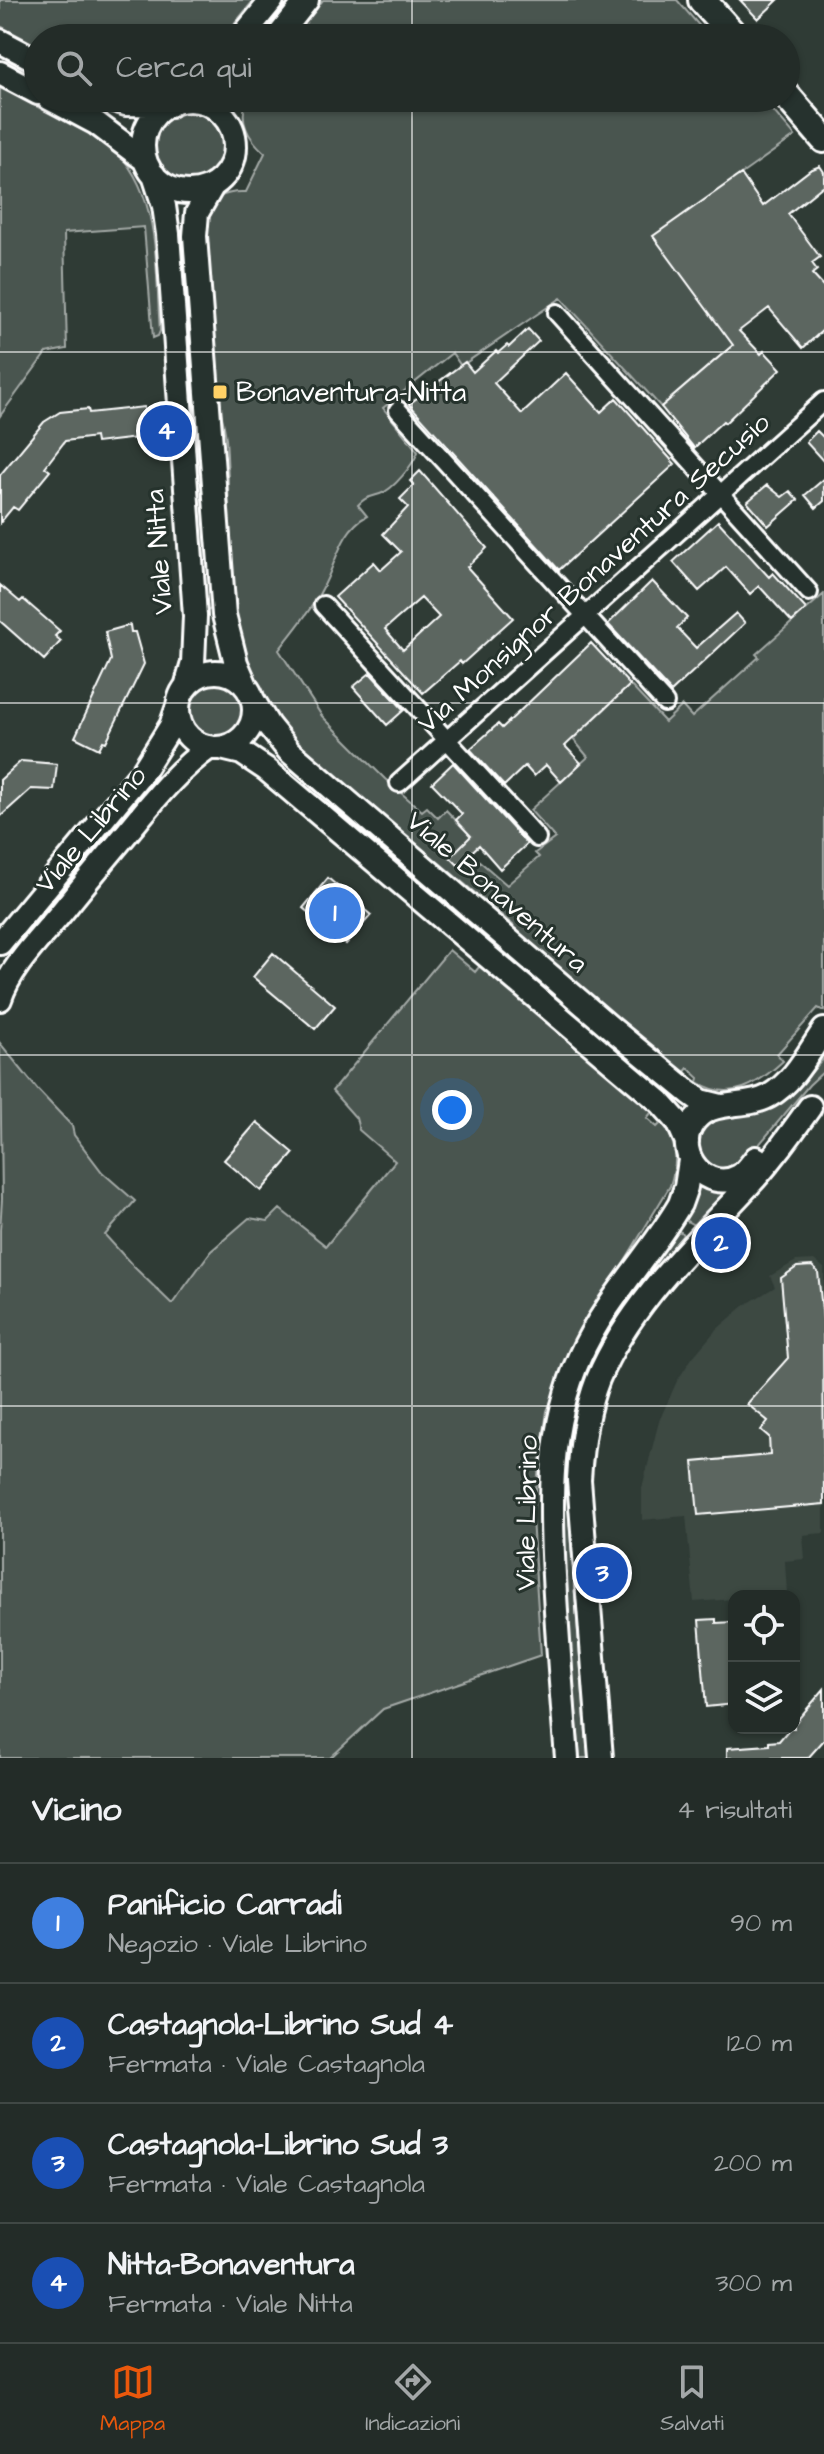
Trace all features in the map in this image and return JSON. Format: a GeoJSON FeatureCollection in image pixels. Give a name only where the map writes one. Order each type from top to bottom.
{"type":"FeatureCollection","features":[{"type":"Feature","properties":{"kind":"main road"},"geometry":{"type":"LineString","coordinates":[[252,24],[272,0]]}},
{"type":"Feature","properties":{"kind":"main road"},"geometry":{"type":"LineString","coordinates":[[288,24],[307,0]]}},
{"type":"Feature","properties":{"kind":"main road"},"geometry":{"type":"LineString","coordinates":[[702,0],[723,24]]}},
{"type":"Feature","properties":{"kind":"main road"},"geometry":{"type":"LineString","coordinates":[[0,41],[24,54]]}},
{"type":"Feature","properties":{"kind":"main road"},"geometry":{"type":"LineString","coordinates":[[0,73],[24,86]]}},
{"type":"Feature","properties":{"kind":"main road"},"geometry":{"type":"LineString","coordinates":[[800,111],[824,139]]}},
{"type":"Feature","properties":{"kind":"main road"},"geometry":{"type":"LineString","coordinates":[[75,112],[96,123],[150,168],[162,183],[178,191],[196,191],[213,185],[226,173],[234,144],[231,112]]}},
{"type":"Feature","properties":{"kind":"main road"},"geometry":{"type":"LineString","coordinates":[[150,168],[143,148],[146,130],[160,112]]}},
{"type":"Feature","properties":{"kind":"main road"},"geometry":{"type":"LineString","coordinates":[[218,112],[232,132]]}},
{"type":"Feature","properties":{"kind":"main road","name":"Viale Nitta"},"geometry":{"type":"LineString","coordinates":[[0,943],[143,771],[171,726],[193,663],[195,616],[168,234],[164,206],[150,168]]}},
{"type":"Feature","properties":{"kind":"main road","name":"Viale Bonaventura"},"geometry":{"type":"LineString","coordinates":[[213,185],[197,213],[195,236],[224,615],[236,663],[249,693],[289,751],[676,1082],[701,1101],[721,1106]]}},
{"type":"Feature","properties":{"kind":"main road"},"geometry":{"type":"LineString","coordinates":[[216,748],[235,743],[249,729],[254,715],[249,693],[234,677],[215,672],[196,677],[182,697],[179,720],[185,733],[196,743],[216,748],[242,753],[266,769],[660,1102],[672,1113],[688,1151],[702,1174],[714,1179],[737,1177],[779,1131],[817,1098]]}},
{"type":"Feature","properties":{"kind":"main road","name":"Viale Librino"},"geometry":{"type":"LineString","coordinates":[[0,999],[24,959],[164,789],[188,764],[216,748]]}},
{"type":"Feature","properties":{"kind":"main road"},"geometry":{"type":"LineString","coordinates":[[797,1069],[824,1030]]}},
{"type":"Feature","properties":{"kind":"main road"},"geometry":{"type":"LineString","coordinates":[[688,1151],[689,1130],[699,1115],[721,1106],[738,1106],[771,1095],[824,1048]]}},
{"type":"Feature","properties":{"kind":"main road"},"geometry":{"type":"LineString","coordinates":[[601,1758],[579,1480],[587,1414],[603,1370],[631,1319],[698,1239],[749,1186],[817,1098]]}},
{"type":"Feature","properties":{"kind":"main road","name":"Viale Librino"},"geometry":{"type":"LineString","coordinates":[[567,1758],[551,1522],[553,1465],[560,1407],[594,1327],[680,1204],[686,1187],[688,1151]]}},
{"type":"Feature","properties":{"kind":"street"},"geometry":{"type":"LineString","coordinates":[[557,313],[809,592]]}},
{"type":"Feature","properties":{"kind":"street","name":"Via Monsignor Bonaventura Secusio"},"geometry":{"type":"LineString","coordinates":[[399,783],[824,401]]}},
{"type":"Feature","properties":{"kind":"street"},"geometry":{"type":"LineString","coordinates":[[398,410],[665,703]]}},
{"type":"Feature","properties":{"kind":"street"},"geometry":{"type":"LineString","coordinates":[[323,605],[537,838]]}},
{"type":"Feature","properties":{"kind":"shaded area"},"geometry":{"type":"Polygon","coordinates":[[[0,0],[254,0],[234,24],[24,24],[24,39],[0,26],[0,0]]]}},
{"type":"Feature","properties":{"kind":"shaded area"},"geometry":{"type":"Polygon","coordinates":[[[323,0],[677,0],[698,24],[303,24],[323,0]]]}},
{"type":"Feature","properties":{"kind":"shaded area"},"geometry":{"type":"Polygon","coordinates":[[[0,87],[24,100],[24,112],[47,112],[110,145],[127,164],[139,184],[153,231],[160,331],[153,338],[144,227],[64,233],[67,349],[46,353],[0,416],[0,87]]]}},
{"type":"Feature","properties":{"kind":"shaded area"},"geometry":{"type":"Polygon","coordinates":[[[178,112],[198,112],[208,116],[218,126],[223,139],[223,153],[218,166],[208,176],[195,181],[181,181],[168,176],[158,166],[153,153],[153,139],[158,126],[178,112]]]}},
{"type":"Feature","properties":{"kind":"shaded area"},"geometry":{"type":"Polygon","coordinates":[[[774,112],[795,136],[654,236],[733,345],[661,407],[561,298],[461,366],[452,353],[383,408],[418,452],[391,488],[358,505],[367,516],[345,539],[318,597],[279,650],[322,716],[422,811],[427,807],[438,818],[446,810],[471,836],[462,846],[507,885],[539,857],[535,853],[555,838],[530,810],[588,757],[573,739],[630,685],[665,722],[682,706],[692,717],[759,657],[756,654],[824,594],[824,1011],[818,1008],[777,1054],[783,1061],[764,1077],[744,1088],[722,1091],[698,1082],[699,1078],[688,1068],[647,1118],[657,1127],[662,1122],[674,1146],[670,1186],[575,1343],[547,1411],[532,1518],[541,1655],[383,1709],[330,1758],[0,1758],[0,1043],[72,1126],[74,1135],[102,1172],[135,1201],[105,1235],[172,1304],[211,1251],[249,1218],[268,1221],[280,1209],[326,1246],[395,1161],[359,1130],[356,1118],[332,1091],[449,950],[475,972],[492,951],[308,792],[309,789],[316,788],[499,942],[513,925],[308,754],[267,700],[250,664],[239,629],[233,593],[226,439],[216,385],[206,222],[211,207],[219,198],[246,192],[265,153],[246,128],[244,114],[774,112]]]}},
{"type":"Feature","properties":{"kind":"shaded area"},"geometry":{"type":"Polygon","coordinates":[[[177,243],[186,246],[212,600],[212,608],[206,612],[177,243]]]}},
{"type":"Feature","properties":{"kind":"shaded area"},"geometry":{"type":"Polygon","coordinates":[[[216,682],[237,690],[245,711],[237,732],[216,740],[195,732],[187,711],[195,690],[216,682]]]}},
{"type":"Feature","properties":{"kind":"shaded area"},"geometry":{"type":"Polygon","coordinates":[[[824,1058],[824,1071],[742,1165],[724,1172],[706,1166],[696,1147],[699,1130],[704,1124],[720,1116],[749,1115],[773,1108],[794,1092],[824,1058]]]}},
{"type":"Feature","properties":{"kind":"shaded area"},"geometry":{"type":"Polygon","coordinates":[[[698,1183],[709,1190],[729,1191],[694,1225],[685,1220],[698,1183]]]}},
{"type":"Feature","properties":{"kind":"shaded area"},"geometry":{"type":"Polygon","coordinates":[[[677,1231],[683,1235],[636,1293],[600,1347],[586,1376],[569,1442],[566,1482],[588,1758],[580,1758],[558,1494],[569,1400],[621,1298],[677,1231]]]}},
{"type":"Feature","properties":{"kind":"shaded area"},"geometry":{"type":"Polygon","coordinates":[[[814,1260],[824,1268],[824,1533],[803,1535],[805,1559],[785,1561],[787,1590],[728,1590],[728,1599],[694,1602],[686,1516],[642,1520],[642,1488],[659,1421],[677,1381],[715,1331],[745,1305],[775,1287],[770,1276],[796,1261],[814,1260]]]}},
{"type":"Feature","properties":{"kind":"building"},"geometry":{"type":"Polygon","coordinates":[[[740,0],[778,0],[758,19],[740,0]]]}},
{"type":"Feature","properties":{"kind":"building"},"geometry":{"type":"Polygon","coordinates":[[[820,166],[824,172],[824,185],[788,214],[820,257],[812,263],[817,270],[812,274],[824,287],[824,329],[803,348],[769,308],[739,331],[781,369],[694,448],[661,407],[733,345],[653,236],[741,174],[763,206],[810,170],[820,166]]]}},
{"type":"Feature","properties":{"kind":"building"},"geometry":{"type":"Polygon","coordinates":[[[528,329],[539,341],[494,383],[522,414],[566,373],[601,412],[616,398],[675,464],[559,570],[409,404],[465,362],[473,372],[496,351],[498,353],[507,345],[509,347],[528,329]]]}},
{"type":"Feature","properties":{"kind":"building"},"geometry":{"type":"Polygon","coordinates":[[[144,407],[146,431],[137,432],[137,438],[96,443],[95,437],[65,441],[45,467],[50,471],[18,510],[13,507],[0,523],[0,475],[44,422],[60,412],[88,409],[89,413],[144,407]]]}},
{"type":"Feature","properties":{"kind":"building"},"geometry":{"type":"Polygon","coordinates":[[[817,431],[824,438],[824,462],[806,442],[817,431]]]}},
{"type":"Feature","properties":{"kind":"building"},"geometry":{"type":"Polygon","coordinates":[[[420,471],[487,548],[467,567],[513,618],[462,664],[460,661],[423,693],[335,597],[374,562],[381,570],[401,552],[383,534],[408,507],[400,499],[414,485],[410,481],[420,471]],[[421,598],[385,629],[403,650],[439,617],[421,598]]]}},
{"type":"Feature","properties":{"kind":"building"},"geometry":{"type":"Polygon","coordinates":[[[824,479],[824,501],[816,508],[805,495],[824,479]]]}},
{"type":"Feature","properties":{"kind":"building"},"geometry":{"type":"Polygon","coordinates":[[[767,485],[782,497],[790,491],[798,500],[768,526],[747,502],[767,485]]]}},
{"type":"Feature","properties":{"kind":"building"},"geometry":{"type":"Polygon","coordinates":[[[718,521],[769,577],[773,573],[806,609],[792,622],[759,586],[750,594],[726,567],[699,591],[673,562],[718,521]]]}},
{"type":"Feature","properties":{"kind":"building"},"geometry":{"type":"Polygon","coordinates":[[[652,581],[687,618],[677,628],[696,648],[736,613],[745,623],[671,692],[608,624],[652,581]]]}},
{"type":"Feature","properties":{"kind":"building"},"geometry":{"type":"Polygon","coordinates":[[[0,585],[20,602],[23,599],[60,631],[55,636],[61,641],[44,660],[0,621],[0,585]]]}},
{"type":"Feature","properties":{"kind":"building"},"geometry":{"type":"Polygon","coordinates":[[[130,625],[144,664],[106,742],[103,741],[99,749],[75,737],[111,660],[105,632],[130,625]]]}},
{"type":"Feature","properties":{"kind":"building"},"geometry":{"type":"Polygon","coordinates":[[[591,643],[630,685],[565,746],[581,763],[561,782],[546,765],[534,776],[525,766],[504,786],[470,749],[498,724],[502,728],[591,643]]]}},
{"type":"Feature","properties":{"kind":"building"},"geometry":{"type":"Polygon","coordinates":[[[370,673],[404,710],[387,725],[353,687],[370,673]]]}},
{"type":"Feature","properties":{"kind":"building"},"geometry":{"type":"Polygon","coordinates":[[[21,761],[57,764],[54,790],[31,789],[0,817],[0,780],[21,761]]]}},
{"type":"Feature","properties":{"kind":"building"},"geometry":{"type":"Polygon","coordinates":[[[453,763],[527,844],[500,869],[479,845],[458,865],[450,857],[471,836],[456,820],[462,814],[432,783],[453,763]]]}},
{"type":"Feature","properties":{"kind":"building"},"geometry":{"type":"Polygon","coordinates":[[[328,878],[371,915],[346,944],[303,908],[328,878]]]}},
{"type":"Feature","properties":{"kind":"building"},"geometry":{"type":"Polygon","coordinates":[[[273,953],[335,1006],[315,1029],[253,977],[273,953]]]}},
{"type":"Feature","properties":{"kind":"building"},"geometry":{"type":"Polygon","coordinates":[[[257,1122],[294,1153],[261,1191],[224,1160],[257,1122]]]}},
{"type":"Feature","properties":{"kind":"building"},"geometry":{"type":"Polygon","coordinates":[[[812,1266],[818,1272],[823,1320],[824,1504],[698,1515],[693,1462],[770,1455],[769,1437],[761,1430],[768,1421],[747,1404],[788,1358],[781,1278],[797,1267],[812,1266]]]}},
{"type":"Feature","properties":{"kind":"building"},"geometry":{"type":"Polygon","coordinates":[[[699,1620],[728,1622],[728,1705],[706,1707],[699,1620]]]}},
{"type":"Feature","properties":{"kind":"building"},"geometry":{"type":"Polygon","coordinates":[[[824,1689],[824,1740],[808,1758],[727,1758],[727,1748],[769,1745],[769,1742],[779,1741],[785,1734],[800,1734],[800,1717],[824,1689]]]}},
{"type":"Feature","properties":{"kind":"place","name":"Bonaventura-Nitta"},"geometry":{"type":"Point","coordinates":[220,392]}},
{"type":"Feature","properties":{"kind":"place","name":"Nitta-Bonaventura"},"geometry":{"type":"Point","coordinates":[166,431]}},
{"type":"Feature","properties":{"kind":"place","name":"Panificio Carradi"},"geometry":{"type":"Point","coordinates":[335,913]}},
{"type":"Feature","properties":{"kind":"place","name":"Castagnola-Librino Sud 4"},"geometry":{"type":"Point","coordinates":[721,1243]}},
{"type":"Feature","properties":{"kind":"place","name":"Castagnola-Librino Sud 3"},"geometry":{"type":"Point","coordinates":[602,1573]}}]}
